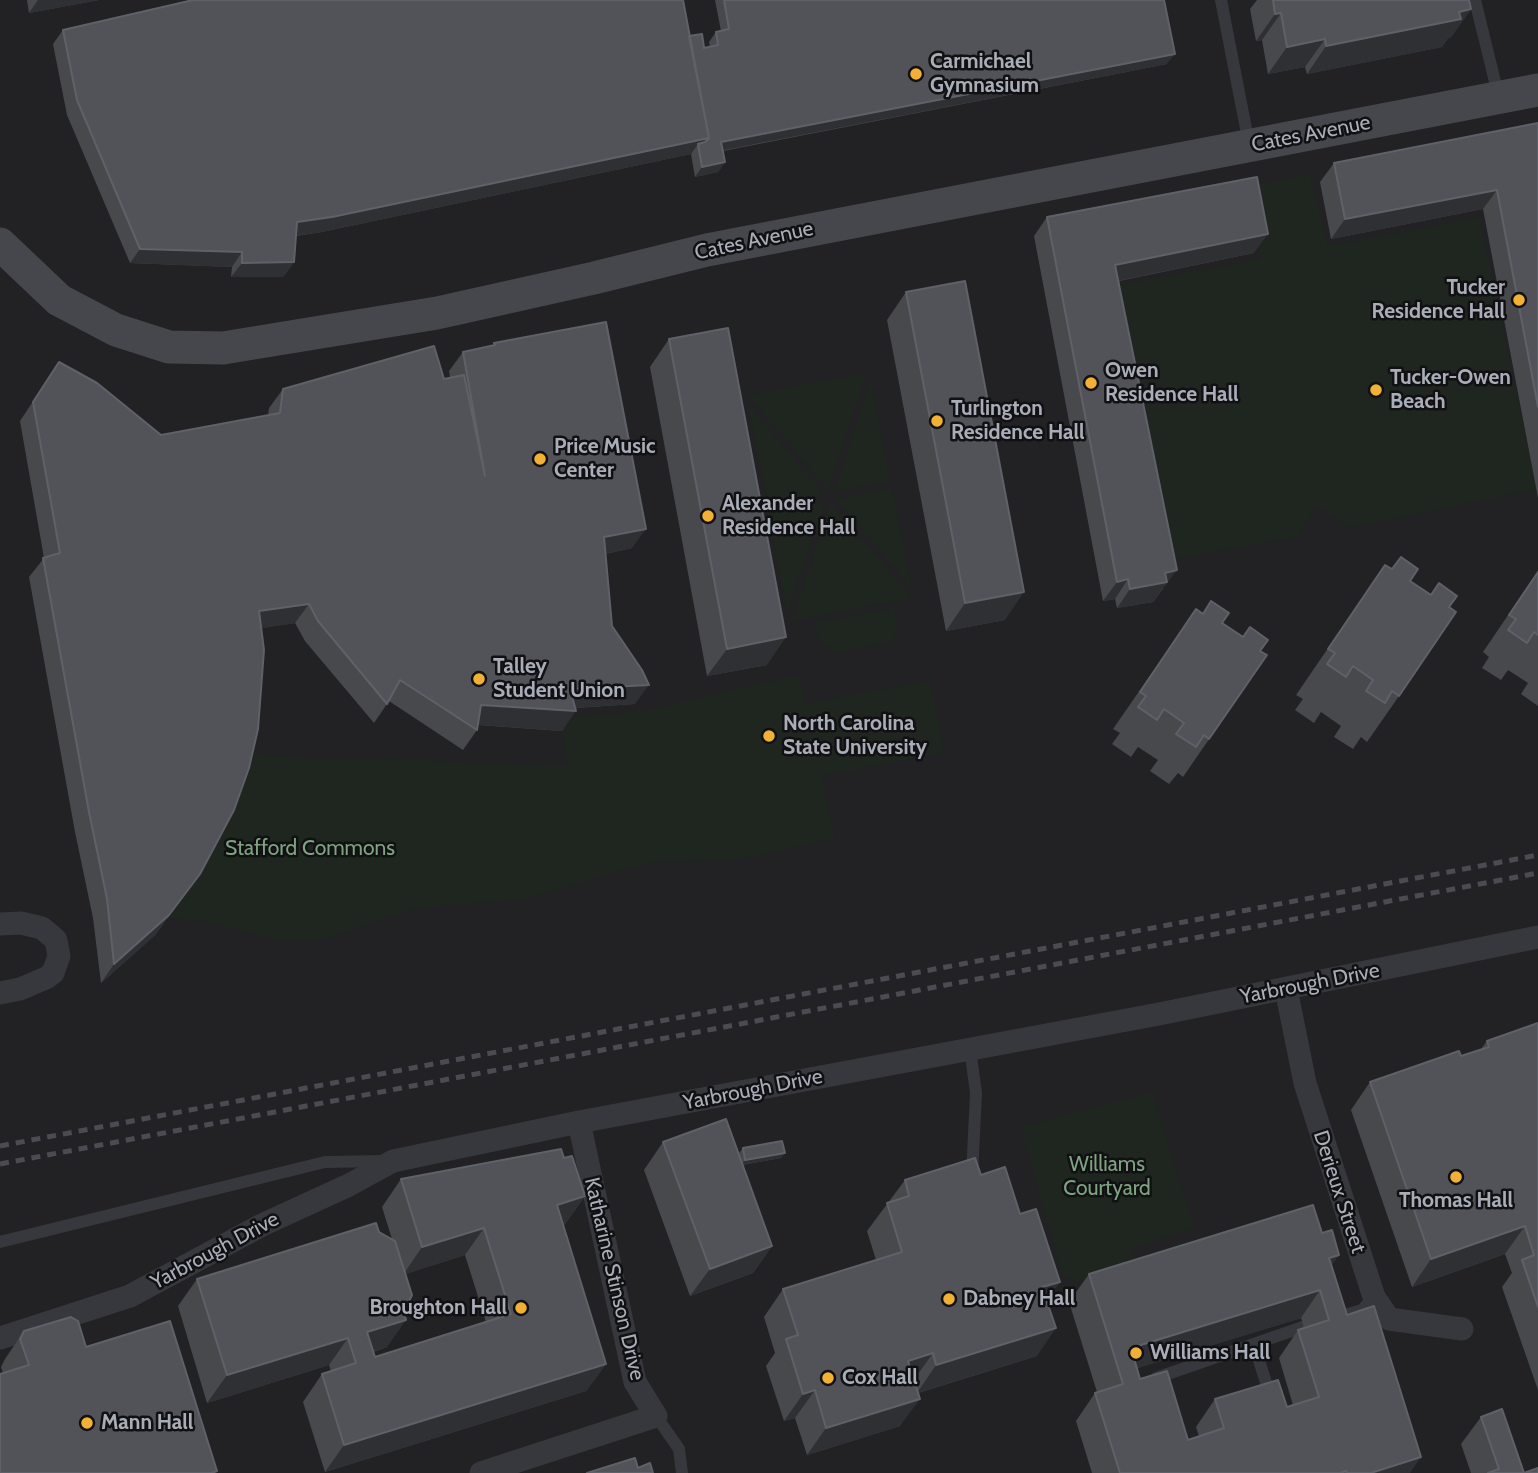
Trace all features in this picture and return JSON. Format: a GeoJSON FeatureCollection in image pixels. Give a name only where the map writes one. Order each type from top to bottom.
{"type":"FeatureCollection","features":[{"type":"Feature","properties":{"kind":"street","name":"Cates Avenue"},"geometry":{"type":"LineString","coordinates":[[0,244],[59,300],[116,330],[169,347],[223,348],[436,313],[707,250],[1538,90]]}},
{"type":"Feature","properties":{"kind":"street"},"geometry":{"type":"LineString","coordinates":[[0,924],[21,923],[42,928],[56,940],[59,956],[53,973],[46,978],[20,989],[0,993]]}},
{"type":"Feature","properties":{"kind":"street","name":"Yarbrough Drive"},"geometry":{"type":"LineString","coordinates":[[0,1338],[130,1296],[262,1225],[349,1185],[393,1161],[579,1122],[1286,989],[1538,937]]}},
{"type":"Feature","properties":{"kind":"street","name":"Derieux Street"},"geometry":{"type":"LineString","coordinates":[[1286,989],[1305,1083],[1374,1297],[1389,1319],[1462,1329]]}},
{"type":"Feature","properties":{"kind":"street","name":"Katharine Stinson Drive"},"geometry":{"type":"LineString","coordinates":[[579,1122],[635,1382],[656,1416]]}},
{"type":"Feature","properties":{"kind":"street"},"geometry":{"type":"LineString","coordinates":[[481,1473],[656,1416]]}},
{"type":"Feature","properties":{"kind":"lane"},"geometry":{"type":"LineString","coordinates":[[1222,0],[1249,146]]}},
{"type":"Feature","properties":{"kind":"lane"},"geometry":{"type":"LineString","coordinates":[[1475,0],[1499,98]]}},
{"type":"Feature","properties":{"kind":"lane"},"geometry":{"type":"LineString","coordinates":[[970,1049],[976,1093],[971,1176]]}},
{"type":"Feature","properties":{"kind":"lane"},"geometry":{"type":"LineString","coordinates":[[0,1242],[325,1162],[393,1161]]}},
{"type":"Feature","properties":{"kind":"lane"},"geometry":{"type":"LineString","coordinates":[[1160,1391],[1156,1378],[1362,1310],[1374,1297]]}},
{"type":"Feature","properties":{"kind":"lane"},"geometry":{"type":"LineString","coordinates":[[1254,1345],[1277,1415]]}},
{"type":"Feature","properties":{"kind":"lane"},"geometry":{"type":"LineString","coordinates":[[656,1416],[679,1449],[682,1473]]}},
{"type":"Feature","properties":{"kind":"shaded area","name":"North Carolina State University"},"geometry":{"type":"Polygon","coordinates":[[[0,0],[1538,0],[1538,1473],[0,1473],[0,0]]]}},
{"type":"Feature","properties":{"kind":"green space"},"geometry":{"type":"Polygon","coordinates":[[[1310,174],[1328,246],[1479,217],[1537,489],[1349,528],[1317,505],[1296,537],[1157,562],[1107,287],[1261,259],[1245,187],[1310,174]]]}},
{"type":"Feature","properties":{"kind":"green space"},"geometry":{"type":"Polygon","coordinates":[[[866,373],[828,490],[748,395],[866,373]]]}},
{"type":"Feature","properties":{"kind":"green space"},"geometry":{"type":"Polygon","coordinates":[[[870,380],[890,481],[835,492],[870,380]]]}},
{"type":"Feature","properties":{"kind":"green space"},"geometry":{"type":"Polygon","coordinates":[[[748,404],[824,494],[768,505],[748,404]]]}},
{"type":"Feature","properties":{"kind":"green space"},"geometry":{"type":"Polygon","coordinates":[[[892,488],[912,588],[836,499],[892,488]]]}},
{"type":"Feature","properties":{"kind":"green space"},"geometry":{"type":"Polygon","coordinates":[[[825,501],[788,613],[769,512],[825,501]]]}},
{"type":"Feature","properties":{"kind":"green space"},"geometry":{"type":"Polygon","coordinates":[[[831,503],[912,598],[792,621],[831,503]]]}},
{"type":"Feature","properties":{"kind":"green space"},"geometry":{"type":"Polygon","coordinates":[[[895,608],[897,630],[892,640],[884,644],[838,652],[827,647],[817,634],[814,623],[895,608]]]}},
{"type":"Feature","properties":{"kind":"green space","name":"Stafford Commons"},"geometry":{"type":"Polygon","coordinates":[[[798,675],[805,704],[930,680],[944,753],[821,776],[835,839],[736,860],[657,862],[527,899],[414,908],[323,940],[283,941],[205,921],[169,917],[194,881],[245,748],[261,755],[312,759],[395,758],[567,766],[561,717],[645,711],[798,675]]]}},
{"type":"Feature","properties":{"kind":"green space","name":"Williams Courtyard"},"geometry":{"type":"Polygon","coordinates":[[[1152,1092],[1194,1227],[1132,1248],[1133,1262],[1127,1268],[1078,1282],[1068,1279],[1061,1271],[1021,1127],[1152,1092]]]}},
{"type":"Feature","properties":{"kind":"building"},"geometry":{"type":"Polygon","coordinates":[[[193,0],[683,0],[709,138],[297,222],[294,262],[242,263],[242,252],[140,249],[77,100],[63,30],[193,0]]]}},
{"type":"Feature","properties":{"kind":"building","name":"Carmichael Gymnasium"},"geometry":{"type":"Polygon","coordinates":[[[724,0],[1164,0],[1175,54],[721,142],[725,162],[702,167],[698,144],[709,138],[689,36],[702,34],[704,48],[718,45],[716,32],[729,29],[724,0]]]}},
{"type":"Feature","properties":{"kind":"building"},"geometry":{"type":"Polygon","coordinates":[[[1273,0],[1469,0],[1471,9],[1459,12],[1461,19],[1326,46],[1325,39],[1287,47],[1281,13],[1275,14],[1273,0]]]}},
{"type":"Feature","properties":{"kind":"building","name":"Tucker Residence Hall"},"geometry":{"type":"Polygon","coordinates":[[[1538,123],[1538,407],[1497,190],[1345,219],[1334,163],[1538,123]]]}},
{"type":"Feature","properties":{"kind":"building","name":"Owen Residence Hall"},"geometry":{"type":"Polygon","coordinates":[[[1257,177],[1268,234],[1115,265],[1177,570],[1165,573],[1167,582],[1130,589],[1128,579],[1117,582],[1047,217],[1257,177]]]}},
{"type":"Feature","properties":{"kind":"building"},"geometry":{"type":"Polygon","coordinates":[[[965,281],[1024,592],[965,603],[906,292],[965,281]]]}},
{"type":"Feature","properties":{"kind":"building","name":"Talley Student Union"},"geometry":{"type":"Polygon","coordinates":[[[606,322],[646,529],[604,537],[612,626],[649,685],[570,689],[576,711],[481,705],[477,730],[400,680],[387,704],[318,621],[309,604],[259,611],[264,650],[258,729],[249,768],[234,810],[200,874],[169,915],[114,964],[107,899],[43,558],[60,553],[33,402],[59,362],[97,383],[161,435],[280,413],[283,389],[434,346],[444,379],[464,375],[485,476],[463,352],[495,345],[494,343],[606,322]]]}},
{"type":"Feature","properties":{"kind":"building"},"geometry":{"type":"Polygon","coordinates":[[[728,328],[786,637],[727,649],[669,339],[728,328]]]}},
{"type":"Feature","properties":{"kind":"building"},"geometry":{"type":"Polygon","coordinates":[[[1401,557],[1418,569],[1410,581],[1431,595],[1439,583],[1457,596],[1449,607],[1456,612],[1399,696],[1392,691],[1385,703],[1366,691],[1373,680],[1353,666],[1346,677],[1327,664],[1335,653],[1328,649],[1385,565],[1392,569],[1401,557]]]}},
{"type":"Feature","properties":{"kind":"building"},"geometry":{"type":"Polygon","coordinates":[[[1538,572],[1538,635],[1534,632],[1527,643],[1508,630],[1516,619],[1509,615],[1538,572]]]}},
{"type":"Feature","properties":{"kind":"building"},"geometry":{"type":"Polygon","coordinates":[[[1211,601],[1229,613],[1222,623],[1243,637],[1250,627],[1268,640],[1260,651],[1267,655],[1209,739],[1204,735],[1196,747],[1176,734],[1184,723],[1164,709],[1157,720],[1138,707],[1146,696],[1140,692],[1196,609],[1203,614],[1211,601]]]}},
{"type":"Feature","properties":{"kind":"building","name":"Thomas Hall"},"geometry":{"type":"Polygon","coordinates":[[[1538,1023],[1538,1307],[1522,1260],[1534,1255],[1525,1226],[1431,1259],[1370,1082],[1459,1051],[1461,1056],[1489,1047],[1487,1041],[1538,1023]]]}},
{"type":"Feature","properties":{"kind":"building"},"geometry":{"type":"Polygon","coordinates":[[[726,1119],[772,1246],[710,1269],[663,1142],[726,1119]]]}},
{"type":"Feature","properties":{"kind":"building"},"geometry":{"type":"Polygon","coordinates":[[[782,1141],[785,1153],[745,1160],[743,1148],[782,1141]]]}},
{"type":"Feature","properties":{"kind":"building"},"geometry":{"type":"Polygon","coordinates":[[[561,1149],[564,1158],[572,1156],[585,1196],[557,1205],[606,1364],[344,1445],[322,1374],[356,1363],[348,1338],[227,1375],[197,1279],[376,1223],[379,1232],[395,1241],[412,1295],[404,1312],[406,1320],[367,1332],[375,1357],[511,1314],[484,1228],[422,1247],[401,1179],[561,1149]]]}},
{"type":"Feature","properties":{"kind":"building"},"geometry":{"type":"Polygon","coordinates":[[[975,1158],[981,1175],[1005,1167],[1020,1214],[1036,1209],[1060,1282],[1042,1287],[1056,1328],[936,1365],[933,1353],[908,1361],[920,1399],[826,1428],[815,1390],[803,1394],[786,1339],[798,1335],[783,1289],[902,1252],[887,1203],[909,1196],[905,1180],[975,1158]]]}},
{"type":"Feature","properties":{"kind":"building","name":"Williams Hall"},"geometry":{"type":"Polygon","coordinates":[[[1313,1205],[1322,1233],[1332,1230],[1339,1255],[1329,1258],[1347,1315],[1374,1306],[1421,1457],[1371,1473],[1120,1473],[1095,1393],[1123,1384],[1089,1274],[1313,1205]],[[1320,1290],[1131,1348],[1140,1379],[1167,1371],[1188,1440],[1224,1428],[1215,1399],[1278,1380],[1287,1407],[1319,1397],[1298,1330],[1329,1320],[1320,1290]]]}},
{"type":"Feature","properties":{"kind":"building","name":"Mann Hall"},"geometry":{"type":"Polygon","coordinates":[[[71,1317],[78,1321],[86,1347],[170,1321],[217,1471],[0,1473],[0,1374],[29,1365],[20,1339],[24,1331],[71,1317]]]}},
{"type":"Feature","properties":{"kind":"building"},"geometry":{"type":"Polygon","coordinates":[[[1502,1409],[1524,1473],[1488,1473],[1499,1469],[1481,1417],[1502,1409]]]}},
{"type":"Feature","properties":{"kind":"building"},"geometry":{"type":"Polygon","coordinates":[[[635,1458],[638,1468],[650,1463],[653,1473],[587,1473],[635,1458]]]}},
{"type":"Feature","properties":{"kind":"building"},"geometry":{"type":"Polygon","coordinates":[[[1538,1468],[1538,1473],[1524,1473],[1538,1468]]]}},
{"type":"Feature","properties":{"kind":"railway"},"geometry":{"type":"LineString","coordinates":[[0,1146],[1538,855]]}},
{"type":"Feature","properties":{"kind":"railway"},"geometry":{"type":"LineString","coordinates":[[0,1164],[1538,873]]}},
{"type":"Feature","properties":{"kind":"place","name":"Carmichael Gymnasium"},"geometry":{"type":"Point","coordinates":[916,74]}},
{"type":"Feature","properties":{"kind":"place","name":"Tucker Residence Hall"},"geometry":{"type":"Point","coordinates":[1519,300]}},
{"type":"Feature","properties":{"kind":"place","name":"Owen Residence Hall"},"geometry":{"type":"Point","coordinates":[1091,383]}},
{"type":"Feature","properties":{"kind":"place","name":"Tucker-Owen Beach"},"geometry":{"type":"Point","coordinates":[1376,390]}},
{"type":"Feature","properties":{"kind":"place","name":"Turlington Residence Hall"},"geometry":{"type":"Point","coordinates":[937,421]}},
{"type":"Feature","properties":{"kind":"place","name":"Price Music Center"},"geometry":{"type":"Point","coordinates":[540,459]}},
{"type":"Feature","properties":{"kind":"place","name":"Alexander Residence Hall"},"geometry":{"type":"Point","coordinates":[708,516]}},
{"type":"Feature","properties":{"kind":"place","name":"Talley Student Union"},"geometry":{"type":"Point","coordinates":[479,679]}},
{"type":"Feature","properties":{"kind":"place","name":"North Carolina State University"},"geometry":{"type":"Point","coordinates":[769,736]}},
{"type":"Feature","properties":{"kind":"place","name":"Thomas Hall"},"geometry":{"type":"Point","coordinates":[1456,1177]}},
{"type":"Feature","properties":{"kind":"place","name":"Dabney Hall"},"geometry":{"type":"Point","coordinates":[949,1299]}},
{"type":"Feature","properties":{"kind":"place","name":"Broughton Hall"},"geometry":{"type":"Point","coordinates":[521,1308]}},
{"type":"Feature","properties":{"kind":"place","name":"Williams Hall"},"geometry":{"type":"Point","coordinates":[1136,1353]}},
{"type":"Feature","properties":{"kind":"place","name":"Cox Hall"},"geometry":{"type":"Point","coordinates":[828,1378]}},
{"type":"Feature","properties":{"kind":"place","name":"Mann Hall"},"geometry":{"type":"Point","coordinates":[87,1423]}}]}
